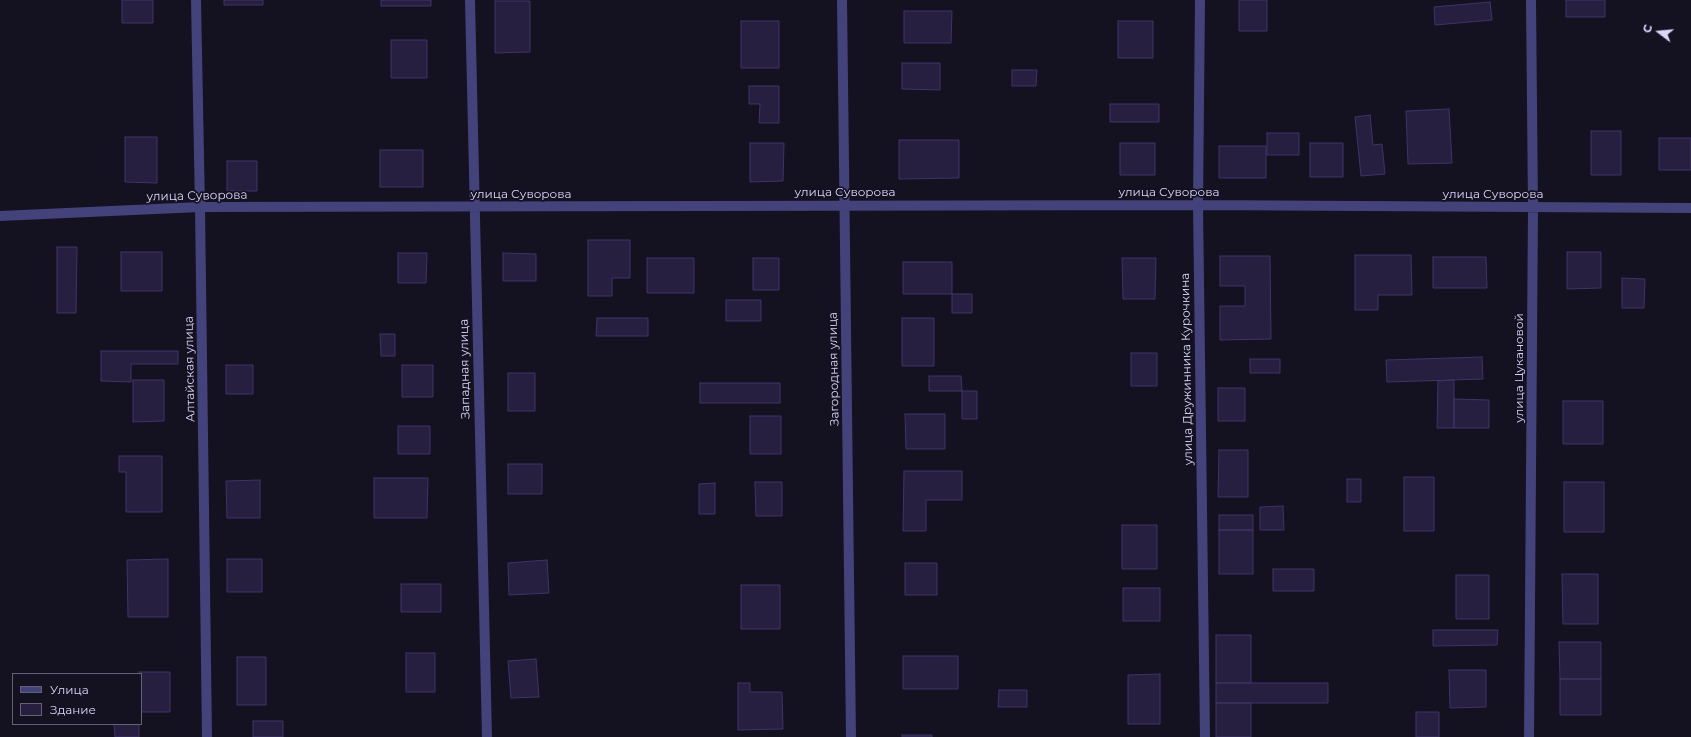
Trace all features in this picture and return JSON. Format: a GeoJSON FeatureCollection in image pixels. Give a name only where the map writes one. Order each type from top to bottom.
{"type":"FeatureCollection","features":[{"type":"Feature","properties":{"kind":"street","name":"Алтайская улица"},"geometry":{"type":"LineString","coordinates":[[196,0],[207,737]]}},
{"type":"Feature","properties":{"kind":"street","name":"Западная улица"},"geometry":{"type":"LineString","coordinates":[[470,0],[487,737]]}},
{"type":"Feature","properties":{"kind":"street","name":"Загородная улица"},"geometry":{"type":"LineString","coordinates":[[842,0],[851,737]]}},
{"type":"Feature","properties":{"kind":"street","name":"улица Дружинника Курочкина"},"geometry":{"type":"LineString","coordinates":[[1200,0],[1198,205],[1205,737]]}},
{"type":"Feature","properties":{"kind":"street","name":"улица Цукановой"},"geometry":{"type":"LineString","coordinates":[[1529,737],[1533,208],[1531,0]]}},
{"type":"Feature","properties":{"kind":"street","name":"улица Суворова"},"geometry":{"type":"LineString","coordinates":[[0,216],[200,207],[1198,205],[1691,208]]}},
{"type":"Feature","properties":{"kind":"building"},"geometry":{"type":"Polygon","coordinates":[[[122,0],[153,0],[153,23],[122,23],[122,0]]]}},
{"type":"Feature","properties":{"kind":"building"},"geometry":{"type":"Polygon","coordinates":[[[224,0],[263,0],[263,5],[224,5],[224,0]]]}},
{"type":"Feature","properties":{"kind":"building"},"geometry":{"type":"Polygon","coordinates":[[[381,0],[431,0],[431,6],[381,6],[381,0]]]}},
{"type":"Feature","properties":{"kind":"building"},"geometry":{"type":"Polygon","coordinates":[[[1239,0],[1267,0],[1267,31],[1239,31],[1239,0]]]}},
{"type":"Feature","properties":{"kind":"building"},"geometry":{"type":"Polygon","coordinates":[[[1566,0],[1605,0],[1605,17],[1566,17],[1566,0]]]}},
{"type":"Feature","properties":{"kind":"building"},"geometry":{"type":"Polygon","coordinates":[[[495,1],[530,1],[530,52],[495,53],[495,1]]]}},
{"type":"Feature","properties":{"kind":"building"},"geometry":{"type":"Polygon","coordinates":[[[1490,2],[1492,20],[1435,25],[1434,7],[1490,2]]]}},
{"type":"Feature","properties":{"kind":"building"},"geometry":{"type":"Polygon","coordinates":[[[904,11],[952,11],[951,43],[904,43],[904,11]]]}},
{"type":"Feature","properties":{"kind":"building"},"geometry":{"type":"Polygon","coordinates":[[[741,21],[779,21],[779,68],[741,68],[741,21]]]}},
{"type":"Feature","properties":{"kind":"building"},"geometry":{"type":"Polygon","coordinates":[[[1118,21],[1153,21],[1153,58],[1118,58],[1118,21]]]}},
{"type":"Feature","properties":{"kind":"building"},"geometry":{"type":"Polygon","coordinates":[[[391,40],[427,40],[427,78],[391,78],[391,40]]]}},
{"type":"Feature","properties":{"kind":"building"},"geometry":{"type":"Polygon","coordinates":[[[902,63],[940,63],[940,90],[902,89],[902,63]]]}},
{"type":"Feature","properties":{"kind":"building"},"geometry":{"type":"Polygon","coordinates":[[[1012,70],[1037,70],[1036,86],[1012,86],[1012,70]]]}},
{"type":"Feature","properties":{"kind":"building"},"geometry":{"type":"Polygon","coordinates":[[[749,86],[779,86],[779,123],[759,123],[760,104],[749,104],[749,86]]]}},
{"type":"Feature","properties":{"kind":"building"},"geometry":{"type":"Polygon","coordinates":[[[1110,104],[1159,104],[1159,122],[1110,122],[1110,104]]]}},
{"type":"Feature","properties":{"kind":"building"},"geometry":{"type":"Polygon","coordinates":[[[1449,109],[1452,163],[1408,164],[1406,111],[1449,109]]]}},
{"type":"Feature","properties":{"kind":"building"},"geometry":{"type":"Polygon","coordinates":[[[1370,115],[1373,145],[1382,144],[1385,174],[1361,176],[1355,117],[1370,115]]]}},
{"type":"Feature","properties":{"kind":"building"},"geometry":{"type":"Polygon","coordinates":[[[1591,131],[1621,131],[1621,175],[1591,175],[1591,131]]]}},
{"type":"Feature","properties":{"kind":"building"},"geometry":{"type":"Polygon","coordinates":[[[1267,133],[1299,133],[1299,155],[1267,155],[1267,133]]]}},
{"type":"Feature","properties":{"kind":"building"},"geometry":{"type":"Polygon","coordinates":[[[125,137],[157,137],[157,183],[125,182],[125,137]]]}},
{"type":"Feature","properties":{"kind":"building"},"geometry":{"type":"Polygon","coordinates":[[[1659,138],[1691,138],[1691,170],[1659,170],[1659,138]]]}},
{"type":"Feature","properties":{"kind":"building"},"geometry":{"type":"Polygon","coordinates":[[[899,140],[959,140],[959,178],[899,179],[899,140]]]}},
{"type":"Feature","properties":{"kind":"building"},"geometry":{"type":"Polygon","coordinates":[[[750,143],[784,143],[783,181],[750,182],[750,143]]]}},
{"type":"Feature","properties":{"kind":"building"},"geometry":{"type":"Polygon","coordinates":[[[1120,143],[1155,143],[1155,175],[1120,175],[1120,143]]]}},
{"type":"Feature","properties":{"kind":"building"},"geometry":{"type":"Polygon","coordinates":[[[1310,143],[1343,143],[1343,177],[1310,177],[1310,143]]]}},
{"type":"Feature","properties":{"kind":"building"},"geometry":{"type":"Polygon","coordinates":[[[1219,146],[1266,146],[1266,178],[1219,178],[1219,146]]]}},
{"type":"Feature","properties":{"kind":"building"},"geometry":{"type":"Polygon","coordinates":[[[380,150],[423,150],[423,187],[380,187],[380,150]]]}},
{"type":"Feature","properties":{"kind":"building"},"geometry":{"type":"Polygon","coordinates":[[[227,161],[257,161],[257,191],[227,191],[227,161]]]}},
{"type":"Feature","properties":{"kind":"building"},"geometry":{"type":"Polygon","coordinates":[[[588,240],[630,240],[630,278],[612,278],[612,296],[588,296],[588,240]]]}},
{"type":"Feature","properties":{"kind":"building"},"geometry":{"type":"Polygon","coordinates":[[[57,247],[77,247],[76,313],[57,313],[57,247]]]}},
{"type":"Feature","properties":{"kind":"building"},"geometry":{"type":"Polygon","coordinates":[[[121,252],[162,252],[162,291],[121,291],[121,252]]]}},
{"type":"Feature","properties":{"kind":"building"},"geometry":{"type":"Polygon","coordinates":[[[1567,252],[1601,252],[1601,288],[1567,289],[1567,252]]]}},
{"type":"Feature","properties":{"kind":"building"},"geometry":{"type":"Polygon","coordinates":[[[398,253],[427,253],[426,283],[398,283],[398,253]]]}},
{"type":"Feature","properties":{"kind":"building"},"geometry":{"type":"Polygon","coordinates":[[[503,253],[536,254],[536,281],[503,281],[503,253]]]}},
{"type":"Feature","properties":{"kind":"building"},"geometry":{"type":"Polygon","coordinates":[[[1355,255],[1411,255],[1412,295],[1378,295],[1378,310],[1355,310],[1355,255]]]}},
{"type":"Feature","properties":{"kind":"building"},"geometry":{"type":"Polygon","coordinates":[[[1220,256],[1270,256],[1271,339],[1220,340],[1220,306],[1245,306],[1245,286],[1220,286],[1220,256]]]}},
{"type":"Feature","properties":{"kind":"building"},"geometry":{"type":"Polygon","coordinates":[[[1433,257],[1486,257],[1487,288],[1433,288],[1433,257]]]}},
{"type":"Feature","properties":{"kind":"building"},"geometry":{"type":"Polygon","coordinates":[[[647,258],[694,258],[694,293],[647,293],[647,258]]]}},
{"type":"Feature","properties":{"kind":"building"},"geometry":{"type":"Polygon","coordinates":[[[753,258],[779,258],[779,290],[753,290],[753,258]]]}},
{"type":"Feature","properties":{"kind":"building"},"geometry":{"type":"Polygon","coordinates":[[[1122,258],[1156,258],[1155,299],[1123,299],[1122,258]]]}},
{"type":"Feature","properties":{"kind":"building"},"geometry":{"type":"Polygon","coordinates":[[[903,262],[952,262],[952,294],[903,294],[903,262]]]}},
{"type":"Feature","properties":{"kind":"building"},"geometry":{"type":"Polygon","coordinates":[[[1622,278],[1645,279],[1644,308],[1622,308],[1622,278]]]}},
{"type":"Feature","properties":{"kind":"building"},"geometry":{"type":"Polygon","coordinates":[[[952,294],[972,294],[972,313],[952,313],[952,294]]]}},
{"type":"Feature","properties":{"kind":"building"},"geometry":{"type":"Polygon","coordinates":[[[726,300],[761,300],[761,321],[726,321],[726,300]]]}},
{"type":"Feature","properties":{"kind":"building"},"geometry":{"type":"Polygon","coordinates":[[[597,318],[648,318],[648,336],[596,336],[597,318]]]}},
{"type":"Feature","properties":{"kind":"building"},"geometry":{"type":"Polygon","coordinates":[[[902,318],[934,318],[934,366],[902,366],[902,318]]]}},
{"type":"Feature","properties":{"kind":"building"},"geometry":{"type":"Polygon","coordinates":[[[380,334],[395,334],[395,356],[381,356],[380,334]]]}},
{"type":"Feature","properties":{"kind":"building"},"geometry":{"type":"Polygon","coordinates":[[[101,351],[178,351],[178,364],[131,364],[131,382],[101,381],[101,351]]]}},
{"type":"Feature","properties":{"kind":"building"},"geometry":{"type":"Polygon","coordinates":[[[1131,353],[1157,353],[1157,386],[1131,386],[1131,353]]]}},
{"type":"Feature","properties":{"kind":"building"},"geometry":{"type":"Polygon","coordinates":[[[1482,357],[1483,379],[1387,382],[1386,360],[1482,357]]]}},
{"type":"Feature","properties":{"kind":"building"},"geometry":{"type":"Polygon","coordinates":[[[1250,359],[1280,359],[1280,373],[1250,373],[1250,359]]]}},
{"type":"Feature","properties":{"kind":"building"},"geometry":{"type":"Polygon","coordinates":[[[226,365],[253,365],[253,394],[226,394],[226,365]]]}},
{"type":"Feature","properties":{"kind":"building"},"geometry":{"type":"Polygon","coordinates":[[[402,365],[433,365],[433,397],[402,397],[402,365]]]}},
{"type":"Feature","properties":{"kind":"building"},"geometry":{"type":"Polygon","coordinates":[[[508,373],[535,373],[535,411],[508,411],[508,373]]]}},
{"type":"Feature","properties":{"kind":"building"},"geometry":{"type":"Polygon","coordinates":[[[929,376],[961,376],[962,391],[929,391],[929,376]]]}},
{"type":"Feature","properties":{"kind":"building"},"geometry":{"type":"Polygon","coordinates":[[[133,380],[164,380],[164,421],[133,422],[133,380]]]}},
{"type":"Feature","properties":{"kind":"building"},"geometry":{"type":"Polygon","coordinates":[[[1454,380],[1454,428],[1437,428],[1438,381],[1454,380]]]}},
{"type":"Feature","properties":{"kind":"building"},"geometry":{"type":"Polygon","coordinates":[[[700,383],[780,383],[780,403],[700,403],[700,383]]]}},
{"type":"Feature","properties":{"kind":"building"},"geometry":{"type":"Polygon","coordinates":[[[1218,388],[1245,388],[1245,421],[1218,421],[1218,388]]]}},
{"type":"Feature","properties":{"kind":"building"},"geometry":{"type":"Polygon","coordinates":[[[962,391],[977,391],[977,419],[962,419],[962,391]]]}},
{"type":"Feature","properties":{"kind":"building"},"geometry":{"type":"Polygon","coordinates":[[[1454,399],[1489,400],[1489,428],[1454,428],[1454,399]]]}},
{"type":"Feature","properties":{"kind":"building"},"geometry":{"type":"Polygon","coordinates":[[[1563,401],[1603,401],[1603,444],[1563,444],[1563,401]]]}},
{"type":"Feature","properties":{"kind":"building"},"geometry":{"type":"Polygon","coordinates":[[[905,414],[945,414],[945,449],[906,449],[905,414]]]}},
{"type":"Feature","properties":{"kind":"building"},"geometry":{"type":"Polygon","coordinates":[[[750,416],[781,416],[781,454],[750,454],[750,416]]]}},
{"type":"Feature","properties":{"kind":"building"},"geometry":{"type":"Polygon","coordinates":[[[398,426],[430,426],[430,454],[398,454],[398,426]]]}},
{"type":"Feature","properties":{"kind":"building"},"geometry":{"type":"Polygon","coordinates":[[[1219,450],[1248,450],[1248,497],[1218,497],[1219,450]]]}},
{"type":"Feature","properties":{"kind":"building"},"geometry":{"type":"Polygon","coordinates":[[[119,456],[162,456],[162,512],[126,512],[126,472],[119,472],[119,456]]]}},
{"type":"Feature","properties":{"kind":"building"},"geometry":{"type":"Polygon","coordinates":[[[508,464],[542,464],[542,494],[508,494],[508,464]]]}},
{"type":"Feature","properties":{"kind":"building"},"geometry":{"type":"Polygon","coordinates":[[[904,471],[962,471],[962,500],[926,500],[926,531],[903,531],[904,471]]]}},
{"type":"Feature","properties":{"kind":"building"},"geometry":{"type":"Polygon","coordinates":[[[1404,477],[1434,477],[1434,531],[1404,531],[1404,477]]]}},
{"type":"Feature","properties":{"kind":"building"},"geometry":{"type":"Polygon","coordinates":[[[374,478],[428,478],[427,518],[374,518],[374,478]]]}},
{"type":"Feature","properties":{"kind":"building"},"geometry":{"type":"Polygon","coordinates":[[[1347,479],[1361,479],[1361,502],[1347,502],[1347,479]]]}},
{"type":"Feature","properties":{"kind":"building"},"geometry":{"type":"Polygon","coordinates":[[[260,480],[260,518],[227,518],[226,481],[260,480]]]}},
{"type":"Feature","properties":{"kind":"building"},"geometry":{"type":"Polygon","coordinates":[[[755,482],[782,482],[782,516],[756,516],[755,482]]]}},
{"type":"Feature","properties":{"kind":"building"},"geometry":{"type":"Polygon","coordinates":[[[1564,482],[1604,482],[1604,532],[1564,532],[1564,482]]]}},
{"type":"Feature","properties":{"kind":"building"},"geometry":{"type":"Polygon","coordinates":[[[715,483],[715,514],[699,514],[699,484],[715,483]]]}},
{"type":"Feature","properties":{"kind":"building"},"geometry":{"type":"Polygon","coordinates":[[[1283,506],[1284,530],[1260,530],[1260,507],[1283,506]]]}},
{"type":"Feature","properties":{"kind":"building"},"geometry":{"type":"Polygon","coordinates":[[[1219,515],[1253,515],[1253,530],[1219,530],[1219,515]]]}},
{"type":"Feature","properties":{"kind":"building"},"geometry":{"type":"Polygon","coordinates":[[[1122,525],[1157,525],[1157,569],[1122,569],[1122,525]]]}},
{"type":"Feature","properties":{"kind":"building"},"geometry":{"type":"Polygon","coordinates":[[[1219,530],[1253,530],[1253,574],[1219,574],[1219,530]]]}},
{"type":"Feature","properties":{"kind":"building"},"geometry":{"type":"Polygon","coordinates":[[[168,559],[168,617],[128,617],[127,560],[168,559]]]}},
{"type":"Feature","properties":{"kind":"building"},"geometry":{"type":"Polygon","coordinates":[[[227,559],[262,559],[262,592],[227,592],[227,559]]]}},
{"type":"Feature","properties":{"kind":"building"},"geometry":{"type":"Polygon","coordinates":[[[547,560],[549,593],[509,595],[508,563],[547,560]]]}},
{"type":"Feature","properties":{"kind":"building"},"geometry":{"type":"Polygon","coordinates":[[[905,563],[937,563],[937,595],[905,595],[905,563]]]}},
{"type":"Feature","properties":{"kind":"building"},"geometry":{"type":"Polygon","coordinates":[[[1273,569],[1314,569],[1314,591],[1273,591],[1273,569]]]}},
{"type":"Feature","properties":{"kind":"building"},"geometry":{"type":"Polygon","coordinates":[[[1562,574],[1598,574],[1598,624],[1563,624],[1562,574]]]}},
{"type":"Feature","properties":{"kind":"building"},"geometry":{"type":"Polygon","coordinates":[[[1456,575],[1489,575],[1489,619],[1456,619],[1456,575]]]}},
{"type":"Feature","properties":{"kind":"building"},"geometry":{"type":"Polygon","coordinates":[[[401,584],[441,584],[441,612],[401,612],[401,584]]]}},
{"type":"Feature","properties":{"kind":"building"},"geometry":{"type":"Polygon","coordinates":[[[741,585],[780,585],[780,629],[741,629],[741,585]]]}},
{"type":"Feature","properties":{"kind":"building"},"geometry":{"type":"Polygon","coordinates":[[[1123,588],[1160,588],[1160,621],[1123,621],[1123,588]]]}},
{"type":"Feature","properties":{"kind":"building"},"geometry":{"type":"Polygon","coordinates":[[[1433,630],[1498,630],[1497,645],[1433,646],[1433,630]]]}},
{"type":"Feature","properties":{"kind":"building"},"geometry":{"type":"Polygon","coordinates":[[[1216,635],[1251,635],[1251,683],[1216,683],[1216,635]]]}},
{"type":"Feature","properties":{"kind":"building"},"geometry":{"type":"Polygon","coordinates":[[[1559,642],[1601,642],[1601,679],[1560,679],[1559,642]]]}},
{"type":"Feature","properties":{"kind":"building"},"geometry":{"type":"Polygon","coordinates":[[[406,653],[435,653],[435,692],[406,692],[406,653]]]}},
{"type":"Feature","properties":{"kind":"building"},"geometry":{"type":"Polygon","coordinates":[[[903,656],[958,656],[958,689],[903,689],[903,656]]]}},
{"type":"Feature","properties":{"kind":"building"},"geometry":{"type":"Polygon","coordinates":[[[237,657],[266,657],[266,705],[237,705],[237,657]]]}},
{"type":"Feature","properties":{"kind":"building"},"geometry":{"type":"Polygon","coordinates":[[[536,659],[539,697],[511,698],[508,661],[536,659]]]}},
{"type":"Feature","properties":{"kind":"building"},"geometry":{"type":"Polygon","coordinates":[[[1449,670],[1486,670],[1486,707],[1450,708],[1449,670]]]}},
{"type":"Feature","properties":{"kind":"building"},"geometry":{"type":"Polygon","coordinates":[[[170,672],[170,712],[142,712],[142,673],[139,673],[170,672]]]}},
{"type":"Feature","properties":{"kind":"building"},"geometry":{"type":"Polygon","coordinates":[[[1160,674],[1160,724],[1128,724],[1128,675],[1160,674]]]}},
{"type":"Feature","properties":{"kind":"building"},"geometry":{"type":"Polygon","coordinates":[[[1560,679],[1601,679],[1601,715],[1560,715],[1560,679]]]}},
{"type":"Feature","properties":{"kind":"building"},"geometry":{"type":"Polygon","coordinates":[[[738,683],[750,683],[750,692],[782,692],[783,729],[738,730],[738,683]]]}},
{"type":"Feature","properties":{"kind":"building"},"geometry":{"type":"Polygon","coordinates":[[[1216,683],[1328,683],[1328,703],[1216,703],[1216,683]]]}},
{"type":"Feature","properties":{"kind":"building"},"geometry":{"type":"Polygon","coordinates":[[[999,690],[1027,690],[1027,707],[998,707],[999,690]]]}},
{"type":"Feature","properties":{"kind":"building"},"geometry":{"type":"Polygon","coordinates":[[[1216,703],[1251,703],[1251,737],[1216,737],[1216,703]]]}},
{"type":"Feature","properties":{"kind":"building"},"geometry":{"type":"Polygon","coordinates":[[[1416,712],[1439,712],[1439,737],[1416,737],[1416,712]]]}},
{"type":"Feature","properties":{"kind":"building"},"geometry":{"type":"Polygon","coordinates":[[[253,721],[283,721],[283,737],[253,737],[253,721]]]}},
{"type":"Feature","properties":{"kind":"building"},"geometry":{"type":"Polygon","coordinates":[[[114,725],[139,725],[139,737],[115,737],[114,725]]]}},
{"type":"Feature","properties":{"kind":"building"},"geometry":{"type":"Polygon","coordinates":[[[902,735],[932,735],[932,737],[902,737],[902,735]]]}}]}
